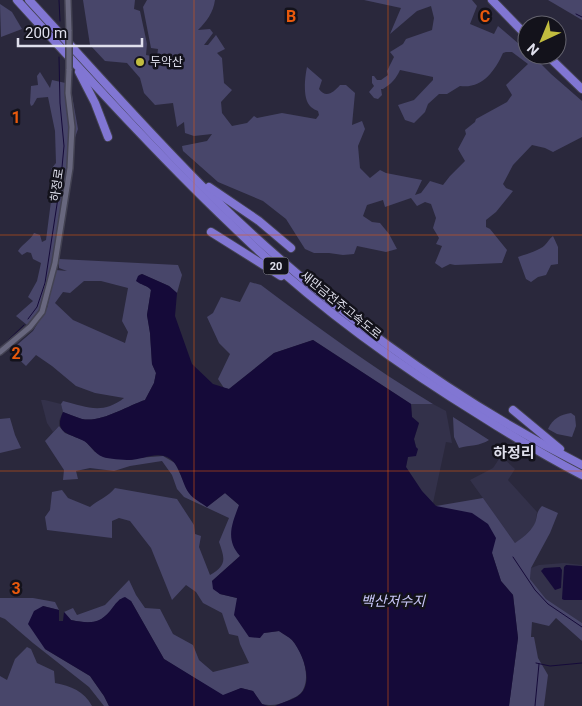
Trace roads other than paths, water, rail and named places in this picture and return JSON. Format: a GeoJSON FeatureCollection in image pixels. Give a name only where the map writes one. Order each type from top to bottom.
{"type":"FeatureCollection","features":[{"type":"Feature","properties":{"kind":"highway","name":"새만금전주고속도로"},"geometry":{"type":"LineString","coordinates":[[18,0],[184,180],[245,239],[303,290],[354,331],[429,384],[553,460],[582,475]]}},
{"type":"Feature","properties":{"kind":"highway","name":"새만금전주고속도로"},"geometry":{"type":"LineString","coordinates":[[29,0],[174,158],[272,251],[377,337],[422,370],[497,418],[580,464]]}},
{"type":"Feature","properties":{"kind":"highway"},"geometry":{"type":"LineString","coordinates":[[492,0],[517,26]]}},
{"type":"Feature","properties":{"kind":"highway"},"geometry":{"type":"LineString","coordinates":[[499,0],[517,18]]}},
{"type":"Feature","properties":{"kind":"highway"},"geometry":{"type":"LineString","coordinates":[[72,60],[95,103],[108,137]]}},
{"type":"Feature","properties":{"kind":"highway"},"geometry":{"type":"LineString","coordinates":[[557,65],[582,89]]}},
{"type":"Feature","properties":{"kind":"highway"},"geometry":{"type":"LineString","coordinates":[[564,65],[582,82]]}},
{"type":"Feature","properties":{"kind":"highway"},"geometry":{"type":"LineString","coordinates":[[174,158],[213,190],[291,248]]}},
{"type":"Feature","properties":{"kind":"highway"},"geometry":{"type":"LineString","coordinates":[[211,232],[303,290]]}},
{"type":"Feature","properties":{"kind":"highway"},"geometry":{"type":"LineString","coordinates":[[513,410],[580,464]]}},
{"type":"Feature","properties":{"kind":"street","name":"하정로"},"geometry":{"type":"LineString","coordinates":[[0,352],[30,327],[42,312],[55,263],[70,168],[72,127],[68,93],[68,0]]}},
{"type":"Feature","properties":{"kind":"water","name":"백산저수지"},"geometry":{"type":"Polygon","coordinates":[[[142,274],[169,286],[177,293],[175,316],[192,364],[213,384],[229,389],[274,353],[313,340],[411,404],[412,417],[419,423],[414,439],[418,449],[416,456],[408,457],[406,467],[422,491],[436,506],[472,513],[488,524],[496,538],[492,553],[501,581],[513,595],[518,638],[509,706],[275,706],[301,694],[306,685],[305,665],[299,651],[292,640],[279,631],[264,633],[260,638],[249,637],[234,615],[237,598],[220,594],[213,589],[212,581],[240,556],[235,550],[231,537],[232,525],[239,505],[225,493],[207,507],[191,495],[174,462],[164,456],[155,455],[129,460],[105,458],[100,456],[85,441],[63,431],[61,428],[63,412],[82,419],[97,419],[145,400],[154,383],[156,373],[152,364],[147,315],[151,290],[136,281],[138,276],[142,274]]]}},
{"type":"Feature","properties":{"kind":"water"},"geometry":{"type":"Polygon","coordinates":[[[566,565],[582,566],[582,600],[562,599],[564,567],[566,565]]]}},
{"type":"Feature","properties":{"kind":"water"},"geometry":{"type":"Polygon","coordinates":[[[560,567],[562,570],[561,588],[555,590],[541,571],[544,568],[560,567]]]}},
{"type":"Feature","properties":{"kind":"water"},"geometry":{"type":"Polygon","coordinates":[[[125,597],[131,601],[164,659],[223,695],[241,688],[253,691],[262,704],[268,706],[109,706],[90,676],[45,649],[28,624],[34,611],[43,606],[59,610],[59,621],[63,621],[64,612],[71,620],[90,622],[100,620],[109,613],[118,601],[125,597]]]}},
{"type":"Feature","properties":{"kind":"waterway"},"geometry":{"type":"LineString","coordinates":[[59,0],[60,21]]}},
{"type":"Feature","properties":{"kind":"waterway"},"geometry":{"type":"LineString","coordinates":[[576,14],[582,17]]}},
{"type":"Feature","properties":{"kind":"waterway"},"geometry":{"type":"LineString","coordinates":[[28,319],[37,307],[45,283],[61,178],[64,146],[60,103],[59,57]]}},
{"type":"Feature","properties":{"kind":"waterway"},"geometry":{"type":"LineString","coordinates":[[0,348],[24,325]]}},
{"type":"Feature","properties":{"kind":"waterway"},"geometry":{"type":"LineString","coordinates":[[513,557],[535,590],[548,604],[582,627]]}},
{"type":"Feature","properties":{"kind":"waterway"},"geometry":{"type":"LineString","coordinates":[[536,663],[550,666],[582,663]]}},
{"type":"Feature","properties":{"kind":"waterway"},"geometry":{"type":"LineString","coordinates":[[535,706],[539,664]]}},
{"type":"Feature","properties":{"kind":"place","name":"두악산"},"geometry":{"type":"Point","coordinates":[140,62]}},
{"type":"Feature","properties":{"kind":"district","name":"하정리"},"geometry":{"type":"Point","coordinates":[514,453]}}]}
